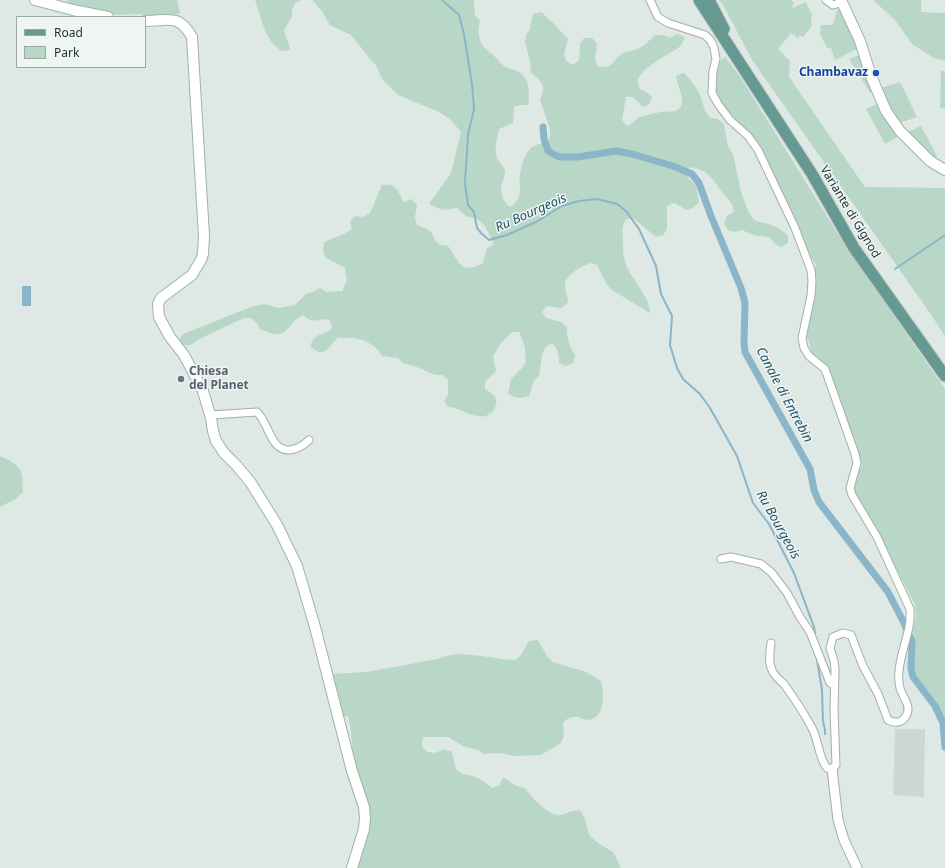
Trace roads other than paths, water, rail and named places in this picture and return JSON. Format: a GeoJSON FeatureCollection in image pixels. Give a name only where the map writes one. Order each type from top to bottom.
{"type":"FeatureCollection","features":[{"type":"Feature","properties":{"kind":"main road"},"geometry":{"type":"LineString","coordinates":[[35,0],[103,16]]}},
{"type":"Feature","properties":{"kind":"main road","name":"Variante di Gignod"},"geometry":{"type":"LineString","coordinates":[[699,0],[812,174],[854,248],[945,376]]}},
{"type":"Feature","properties":{"kind":"main road","name":"Variante di Gignod"},"geometry":{"type":"LineString","coordinates":[[709,0],[718,14],[737,58]]}},
{"type":"Feature","properties":{"kind":"main road"},"geometry":{"type":"LineString","coordinates":[[842,1],[860,41],[871,76],[886,111],[900,131],[930,161],[945,170]]}},
{"type":"Feature","properties":{"kind":"main road"},"geometry":{"type":"LineString","coordinates":[[146,21],[167,19],[180,22],[186,26],[192,37],[204,236],[203,254],[201,260],[192,274],[161,298],[158,304],[159,317],[170,337],[184,355],[203,391],[210,415],[212,431],[216,441],[224,454],[237,466],[251,483],[277,525],[297,566],[302,580],[352,771],[364,807],[364,830],[352,868]]}},
{"type":"Feature","properties":{"kind":"street"},"geometry":{"type":"LineString","coordinates":[[650,0],[658,17],[668,23],[705,35],[711,41],[716,59],[712,93],[730,120],[748,136],[758,150],[795,228],[811,270],[812,281],[811,296],[802,338],[804,348],[809,356],[825,369],[857,463],[850,488],[852,495],[877,537],[908,603],[911,619],[899,673],[900,688],[907,703],[908,713],[903,721],[895,723],[888,720],[878,694],[863,666],[851,635],[843,633],[833,637],[830,648],[834,661],[836,759],[836,765],[832,769],[838,820],[844,840],[857,868]]}},
{"type":"Feature","properties":{"kind":"street"},"geometry":{"type":"LineString","coordinates":[[826,0],[833,5],[842,1]]}},
{"type":"Feature","properties":{"kind":"street"},"geometry":{"type":"LineString","coordinates":[[210,415],[257,412],[262,417],[276,445],[283,449],[291,450],[302,447],[309,440]]}},
{"type":"Feature","properties":{"kind":"street"},"geometry":{"type":"LineString","coordinates":[[721,558],[731,557],[760,564],[772,572],[787,593],[800,617],[808,628],[830,683],[834,684]]}},
{"type":"Feature","properties":{"kind":"street"},"geometry":{"type":"LineString","coordinates":[[771,643],[770,656],[772,670],[784,684],[805,715],[817,739],[824,764],[827,768],[832,769]]}},
{"type":"Feature","properties":{"kind":"water"},"geometry":{"type":"Polygon","coordinates":[[[22,286],[31,286],[31,306],[22,306],[22,286]]]}},
{"type":"Feature","properties":{"kind":"waterway","name":"Ru Bourgeois"},"geometry":{"type":"LineString","coordinates":[[442,0],[459,15],[464,34],[472,84],[474,109],[468,135],[465,183],[468,205],[474,212],[477,228],[489,240],[507,235],[536,222],[562,206],[579,201],[597,199],[617,204],[626,211],[639,229],[656,266],[661,294],[672,316],[670,345],[677,368],[683,379],[700,394],[710,408],[737,456],[753,503],[769,524],[794,573],[814,627],[815,634]]}},
{"type":"Feature","properties":{"kind":"waterway","name":"Canale di Entrebin"},"geometry":{"type":"LineString","coordinates":[[543,127],[544,139],[548,151],[559,157],[578,157],[616,151],[673,166],[692,174],[699,183],[741,288],[745,303],[745,352],[810,469],[814,490],[819,502],[888,592],[904,623],[912,641],[911,669],[913,677],[935,706],[943,723],[945,747]]}},
{"type":"Feature","properties":{"kind":"waterway"},"geometry":{"type":"LineString","coordinates":[[895,269],[945,235]]}},
{"type":"Feature","properties":{"kind":"waterway","name":"Ru Bourgeois"},"geometry":{"type":"LineString","coordinates":[[817,660],[822,690],[825,734]]}},
{"type":"Feature","properties":{"kind":"place","name":"Chambavaz"},"geometry":{"type":"Point","coordinates":[876,73]}},
{"type":"Feature","properties":{"kind":"place","name":"Chiesa del Planet"},"geometry":{"type":"Point","coordinates":[181,379]}}]}
